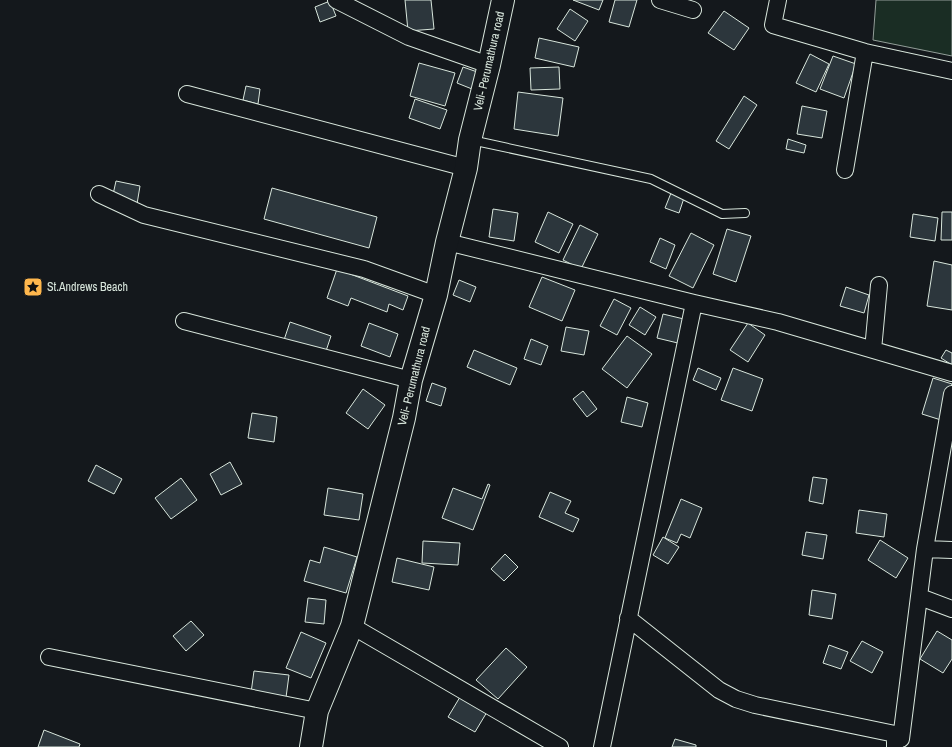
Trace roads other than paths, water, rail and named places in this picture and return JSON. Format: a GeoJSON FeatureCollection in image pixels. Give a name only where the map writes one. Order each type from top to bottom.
{"type":"FeatureCollection","features":[{"type":"Feature","properties":{"kind":"main road","name":"Veli- Perumathura road"},"geometry":{"type":"LineString","coordinates":[[311,747],[317,711],[352,626],[404,418],[411,380],[436,295],[503,0]]}},
{"type":"Feature","properties":{"kind":"street"},"geometry":{"type":"LineString","coordinates":[[336,0],[409,37],[489,64]]}},
{"type":"Feature","properties":{"kind":"street"},"geometry":{"type":"LineString","coordinates":[[660,0],[693,10]]}},
{"type":"Feature","properties":{"kind":"street"},"geometry":{"type":"LineString","coordinates":[[778,0],[773,25],[864,52],[952,70]]}},
{"type":"Feature","properties":{"kind":"street"},"geometry":{"type":"LineString","coordinates":[[844,170],[864,52]]}},
{"type":"Feature","properties":{"kind":"street"},"geometry":{"type":"LineString","coordinates":[[187,94],[466,168]]}},
{"type":"Feature","properties":{"kind":"street"},"geometry":{"type":"LineString","coordinates":[[100,194],[144,215],[364,269],[436,295]]}},
{"type":"Feature","properties":{"kind":"street"},"geometry":{"type":"LineString","coordinates":[[447,242],[694,303],[778,322],[952,373]]}},
{"type":"Feature","properties":{"kind":"street"},"geometry":{"type":"LineString","coordinates":[[873,350],[879,285]]}},
{"type":"Feature","properties":{"kind":"street"},"geometry":{"type":"LineString","coordinates":[[602,747],[694,303]]}},
{"type":"Feature","properties":{"kind":"street"},"geometry":{"type":"LineString","coordinates":[[184,321],[411,380]]}},
{"type":"Feature","properties":{"kind":"street"},"geometry":{"type":"LineString","coordinates":[[628,618],[719,690],[736,700],[895,741],[901,739],[925,549],[952,394]]}},
{"type":"Feature","properties":{"kind":"street"},"geometry":{"type":"LineString","coordinates":[[925,549],[952,550]]}},
{"type":"Feature","properties":{"kind":"street"},"geometry":{"type":"LineString","coordinates":[[920,597],[952,609]]}},
{"type":"Feature","properties":{"kind":"street"},"geometry":{"type":"LineString","coordinates":[[352,626],[560,747]]}},
{"type":"Feature","properties":{"kind":"street"},"geometry":{"type":"LineString","coordinates":[[48,656],[317,711]]}},
{"type":"Feature","properties":{"kind":"lane"},"geometry":{"type":"LineString","coordinates":[[470,140],[651,179],[722,214],[745,213]]}},
{"type":"Feature","properties":{"kind":"place","name":"St.Andrews Beach"},"geometry":{"type":"Point","coordinates":[33,287]}}]}
